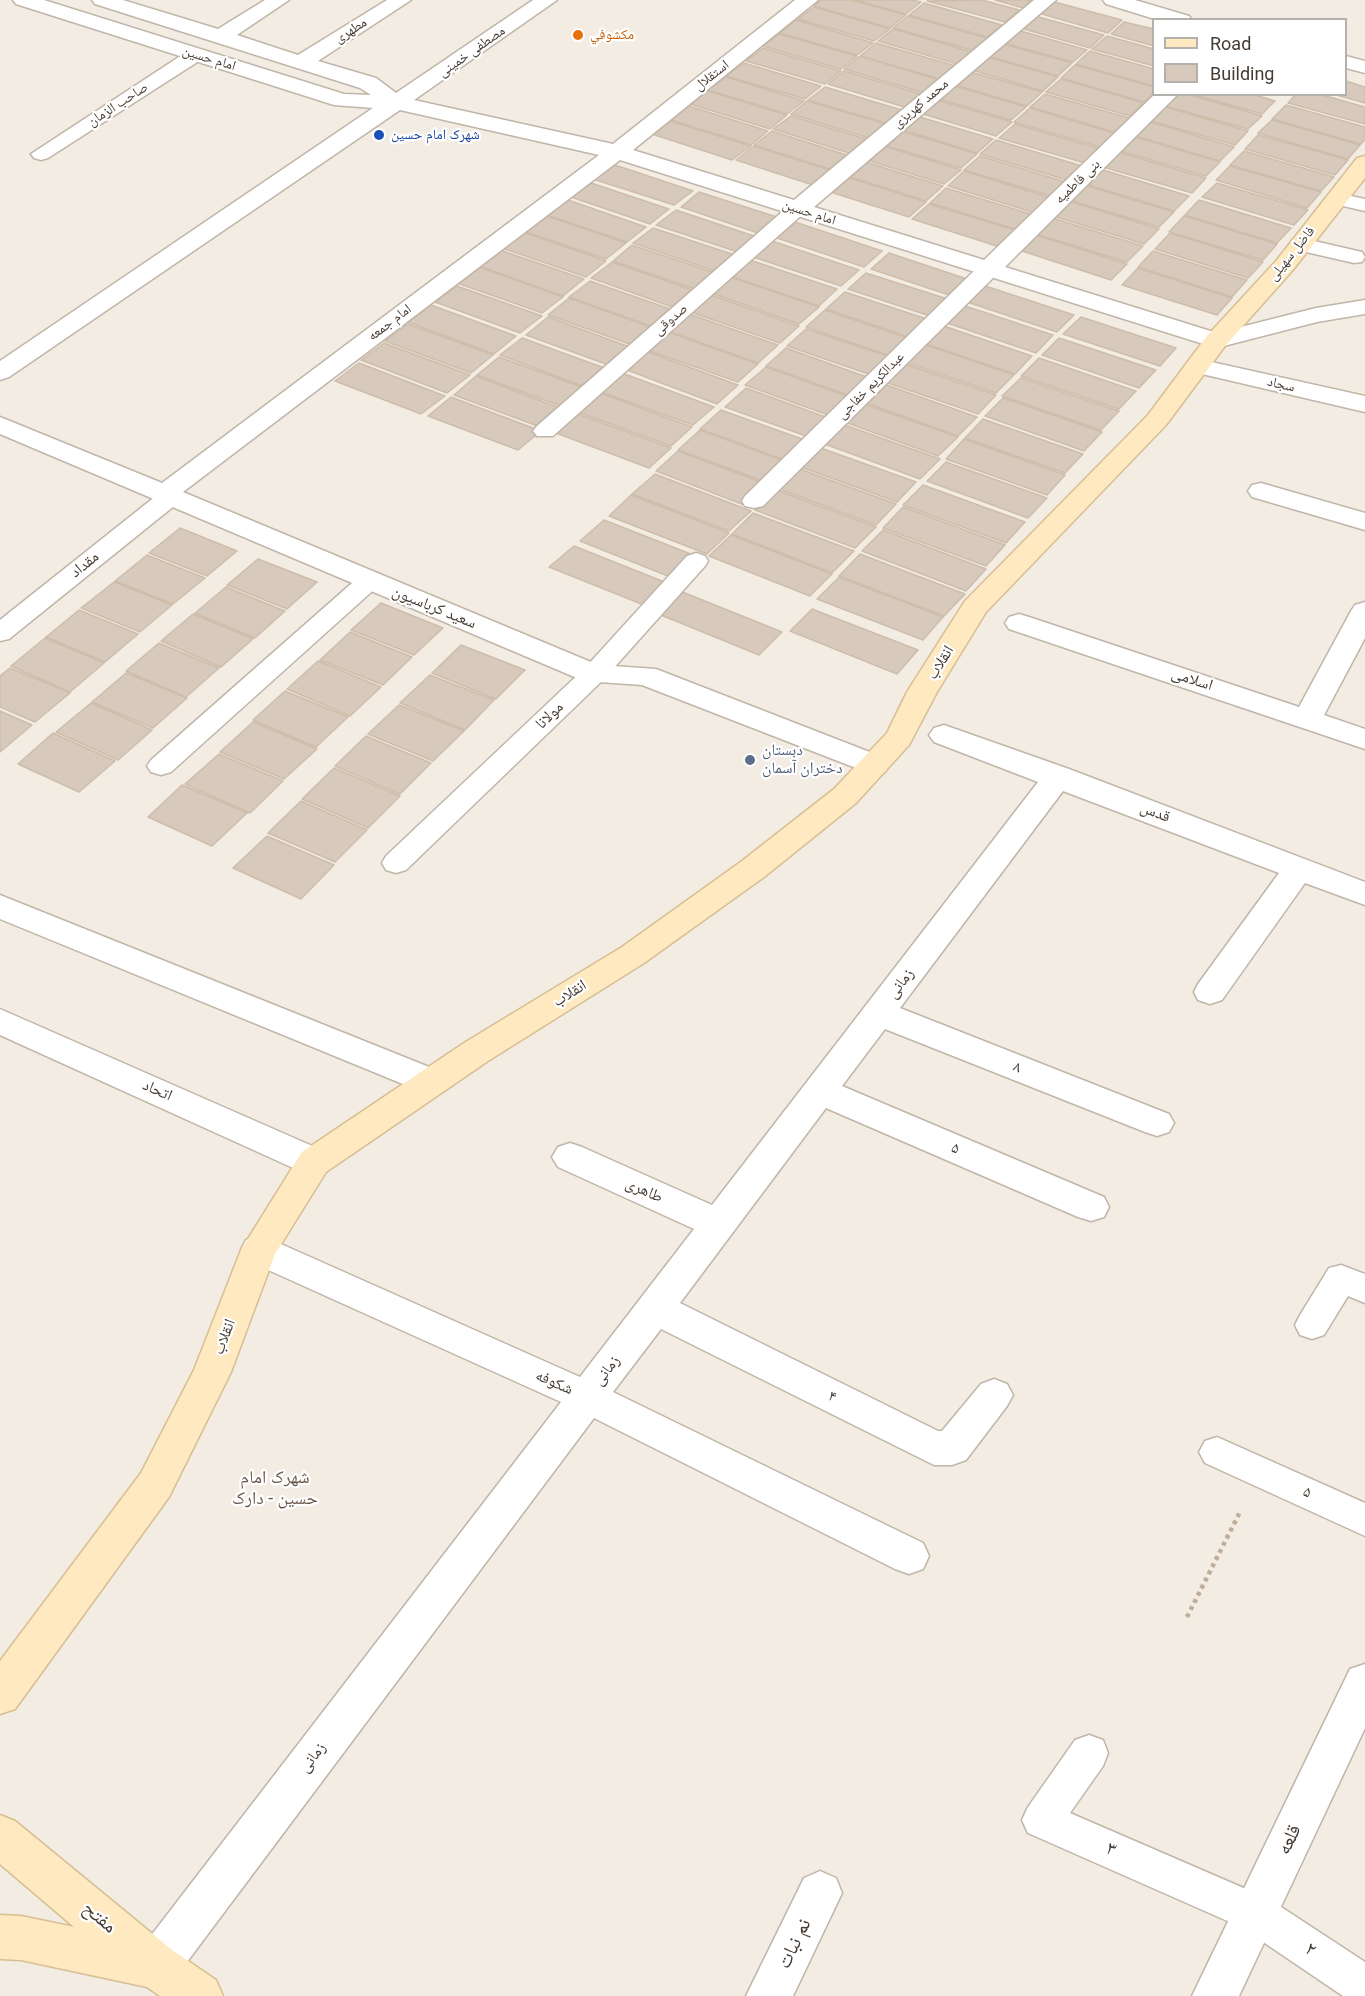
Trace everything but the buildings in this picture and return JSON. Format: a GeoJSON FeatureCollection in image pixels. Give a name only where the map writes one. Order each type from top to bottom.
{"type":"FeatureCollection","features":[{"type":"Feature","properties":{"kind":"street","name":"امام حسین"},"geometry":{"type":"LineString","coordinates":[[102,0],[142,5],[220,37],[368,83],[397,104]]}},
{"type":"Feature","properties":{"kind":"street"},"geometry":{"type":"LineString","coordinates":[[220,37],[279,0]]}},
{"type":"Feature","properties":{"kind":"street","name":"مطهری"},"geometry":{"type":"LineString","coordinates":[[301,62],[401,0]]}},
{"type":"Feature","properties":{"kind":"street","name":"مصطفی خمینی"},"geometry":{"type":"LineString","coordinates":[[397,104],[548,0]]}},
{"type":"Feature","properties":{"kind":"street","name":"استقلال"},"geometry":{"type":"LineString","coordinates":[[616,152],[808,0]]}},
{"type":"Feature","properties":{"kind":"street","name":"محمد کهریزی"},"geometry":{"type":"LineString","coordinates":[[797,209],[1046,0]]}},
{"type":"Feature","properties":{"kind":"street"},"geometry":{"type":"LineString","coordinates":[[1113,0],[1175,18]]}},
{"type":"Feature","properties":{"kind":"street","name":"امام حسین"},"geometry":{"type":"LineString","coordinates":[[18,2],[342,100],[397,104],[616,152],[988,270],[1207,354]]}},
{"type":"Feature","properties":{"kind":"street"},"geometry":{"type":"LineString","coordinates":[[1347,62],[1365,67]]}},
{"type":"Feature","properties":{"kind":"street","name":"بنی فاطمیه"},"geometry":{"type":"LineString","coordinates":[[988,270],[1166,96]]}},
{"type":"Feature","properties":{"kind":"street"},"geometry":{"type":"LineString","coordinates":[[0,372],[397,104]]}},
{"type":"Feature","properties":{"kind":"street","name":"امام جمعه"},"geometry":{"type":"LineString","coordinates":[[167,495],[616,152]]}},
{"type":"Feature","properties":{"kind":"street","name":"فاضل سهیلی"},"geometry":{"type":"LineString","coordinates":[[1207,354],[1301,244],[1365,163]]}},
{"type":"Feature","properties":{"kind":"street"},"geometry":{"type":"LineString","coordinates":[[1207,354],[1316,315],[1365,307]]}},
{"type":"Feature","properties":{"kind":"street","name":"سجاد"},"geometry":{"type":"LineString","coordinates":[[1207,354],[1365,404]]}},
{"type":"Feature","properties":{"kind":"street","name":"انقلاب"},"geometry":{"type":"LineString","coordinates":[[0,1695],[156,1485],[212,1372],[259,1251],[314,1162],[432,1082],[633,955],[753,869],[845,796],[899,738],[922,692],[975,607],[1157,420],[1207,354]]}},
{"type":"Feature","properties":{"kind":"street","name":"سعید کرباسیون"},"geometry":{"type":"LineString","coordinates":[[0,425],[594,674],[646,676],[874,765]]}},
{"type":"Feature","properties":{"kind":"street"},"geometry":{"type":"LineString","coordinates":[[1261,491],[1365,522]]}},
{"type":"Feature","properties":{"kind":"street"},"geometry":{"type":"LineString","coordinates":[[1308,718],[1365,611]]}},
{"type":"Feature","properties":{"kind":"street","name":"اسلامی"},"geometry":{"type":"LineString","coordinates":[[1019,623],[1365,739]]}},
{"type":"Feature","properties":{"kind":"street","name":"قدس"},"geometry":{"type":"LineString","coordinates":[[944,735],[1058,776],[1365,894]]}},
{"type":"Feature","properties":{"kind":"street","name":"زمانی"},"geometry":{"type":"LineString","coordinates":[[156,1966],[1058,776]]}},
{"type":"Feature","properties":{"kind":"street"},"geometry":{"type":"LineString","coordinates":[[1210,992],[1299,868]]}},
{"type":"Feature","properties":{"kind":"street"},"geometry":{"type":"LineString","coordinates":[[0,906],[432,1082]]}},
{"type":"Feature","properties":{"kind":"street","name":"۸"},"geometry":{"type":"LineString","coordinates":[[878,1013],[1156,1123]]}},
{"type":"Feature","properties":{"kind":"street","name":"اتحاد"},"geometry":{"type":"LineString","coordinates":[[0,1021],[314,1162]]}},
{"type":"Feature","properties":{"kind":"street","name":"۵"},"geometry":{"type":"LineString","coordinates":[[820,1091],[1091,1207]]}},
{"type":"Feature","properties":{"kind":"street","name":"طاهری"},"geometry":{"type":"LineString","coordinates":[[570,1157],[718,1224]]}},
{"type":"Feature","properties":{"kind":"street","name":"شکوفه"},"geometry":{"type":"LineString","coordinates":[[259,1251],[587,1397],[909,1556]]}},
{"type":"Feature","properties":{"kind":"street","name":"۴"},"geometry":{"type":"LineString","coordinates":[[654,1308],[934,1448],[952,1448],[994,1395]]}},
{"type":"Feature","properties":{"kind":"street","name":"قلعه"},"geometry":{"type":"LineString","coordinates":[[1215,1996],[1255,1913],[1356,1727],[1365,1683]]}},
{"type":"Feature","properties":{"kind":"street","name":"مفتح"},"geometry":{"type":"LineString","coordinates":[[0,1836],[156,1966],[200,1996]]}},
{"type":"Feature","properties":{"kind":"street","name":"نم نبات"},"geometry":{"type":"LineString","coordinates":[[769,1996],[820,1893]]}},
{"type":"Feature","properties":{"kind":"street"},"geometry":{"type":"LineString","coordinates":[[0,1937],[21,1938],[156,1966]]}},
{"type":"Feature","properties":{"kind":"lane","name":"صاحب الزمان"},"geometry":{"type":"LineString","coordinates":[[41,154],[195,55]]}},
{"type":"Feature","properties":{"kind":"lane"},"geometry":{"type":"LineString","coordinates":[[1336,199],[1365,206]]}},
{"type":"Feature","properties":{"kind":"lane","name":"صدوقی"},"geometry":{"type":"LineString","coordinates":[[545,431],[797,209]]}},
{"type":"Feature","properties":{"kind":"lane"},"geometry":{"type":"LineString","coordinates":[[1301,244],[1354,257]]}},
{"type":"Feature","properties":{"kind":"lane","name":"عبدالکریم خفاجی"},"geometry":{"type":"LineString","coordinates":[[754,501],[988,270]]}},
{"type":"Feature","properties":{"kind":"lane","name":"مقداد"},"geometry":{"type":"LineString","coordinates":[[0,633],[167,495]]}},
{"type":"Feature","properties":{"kind":"lane","name":"مولانا"},"geometry":{"type":"LineString","coordinates":[[396,863],[594,674],[696,561]]}},
{"type":"Feature","properties":{"kind":"lane"},"geometry":{"type":"LineString","coordinates":[[161,766],[369,581]]}},
{"type":"Feature","properties":{"kind":"lane"},"geometry":{"type":"LineString","coordinates":[[1312,1325],[1341,1278],[1365,1289]]}},
{"type":"Feature","properties":{"kind":"lane","name":"۵"},"geometry":{"type":"LineString","coordinates":[[1217,1452],[1365,1520]]}},
{"type":"Feature","properties":{"kind":"lane","name":"۳"},"geometry":{"type":"LineString","coordinates":[[1089,1753],[1042,1820],[1255,1913]]}},
{"type":"Feature","properties":{"kind":"lane","name":"۲"},"geometry":{"type":"LineString","coordinates":[[1255,1913],[1365,1986]]}},
{"type":"Feature","properties":{"kind":"path"},"geometry":{"type":"LineString","coordinates":[[1187,1617],[1260,1472]]}},
{"type":"Feature","properties":{"kind":"place","name":"مكشوفي"},"geometry":{"type":"Point","coordinates":[578,35]}},
{"type":"Feature","properties":{"kind":"place","name":"شهرک امام حسین"},"geometry":{"type":"Point","coordinates":[379,135]}},
{"type":"Feature","properties":{"kind":"place","name":"دبستان دختران آسمان"},"geometry":{"type":"Point","coordinates":[750,760]}},
{"type":"Feature","properties":{"kind":"district","name":"شهرک امام حسین - دارک"},"geometry":{"type":"Point","coordinates":[275,1488]}}]}
